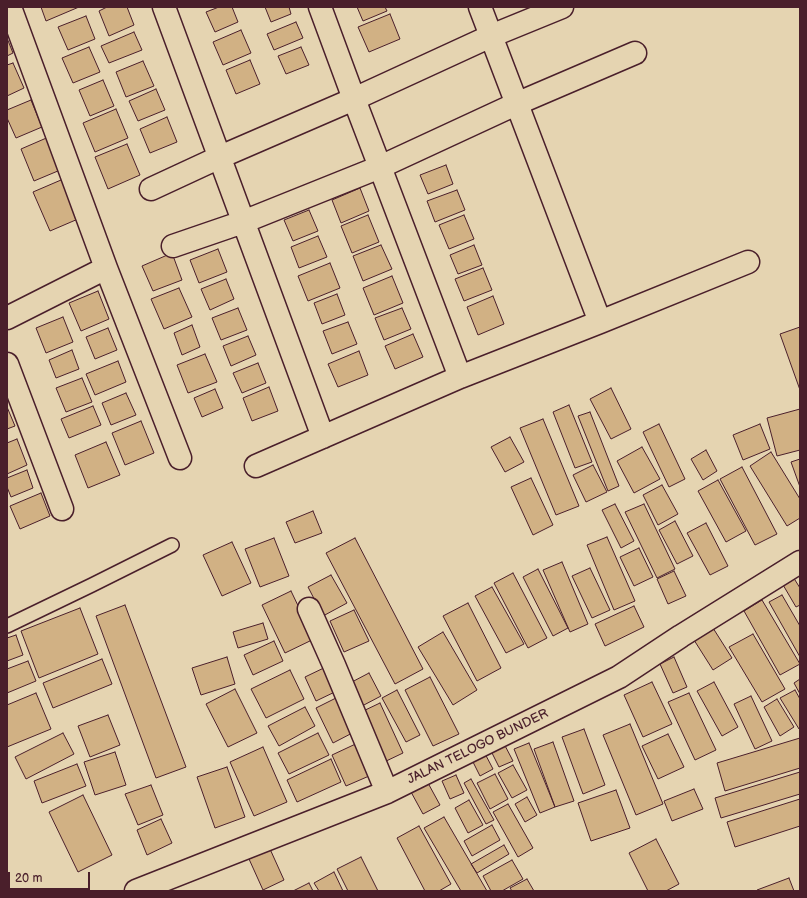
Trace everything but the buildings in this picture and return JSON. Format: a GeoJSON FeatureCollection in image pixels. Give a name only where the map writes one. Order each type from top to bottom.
{"type":"FeatureCollection","features":[{"type":"Feature","properties":{"kind":"street"},"geometry":{"type":"LineString","coordinates":[[10,7],[106,268],[180,458]]}},
{"type":"Feature","properties":{"kind":"street"},"geometry":{"type":"LineString","coordinates":[[164,7],[323,437]]}},
{"type":"Feature","properties":{"kind":"street"},"geometry":{"type":"LineString","coordinates":[[320,7],[460,377]]}},
{"type":"Feature","properties":{"kind":"street"},"geometry":{"type":"LineString","coordinates":[[480,7],[600,322]]}},
{"type":"Feature","properties":{"kind":"street"},"geometry":{"type":"LineString","coordinates":[[151,188],[354,99],[491,36],[562,7]]}},
{"type":"Feature","properties":{"kind":"street"},"geometry":{"type":"LineString","coordinates":[[173,246],[243,222],[380,166],[516,104],[635,53]]}},
{"type":"Feature","properties":{"kind":"street"},"geometry":{"type":"LineString","coordinates":[[256,466],[460,377],[748,262]]}},
{"type":"Feature","properties":{"kind":"street"},"geometry":{"type":"LineString","coordinates":[[7,318],[106,268]]}},
{"type":"Feature","properties":{"kind":"street"},"geometry":{"type":"LineString","coordinates":[[7,364],[62,509]]}},
{"type":"Feature","properties":{"kind":"street","name":"JALAN TELOGO BUNDER"},"geometry":{"type":"LineString","coordinates":[[136,891],[387,792],[619,677],[681,636],[800,562]]}},
{"type":"Feature","properties":{"kind":"street"},"geometry":{"type":"LineString","coordinates":[[309,609],[387,792]]}},
{"type":"Feature","properties":{"kind":"lane"},"geometry":{"type":"LineString","coordinates":[[7,626],[172,545]]}}]}
